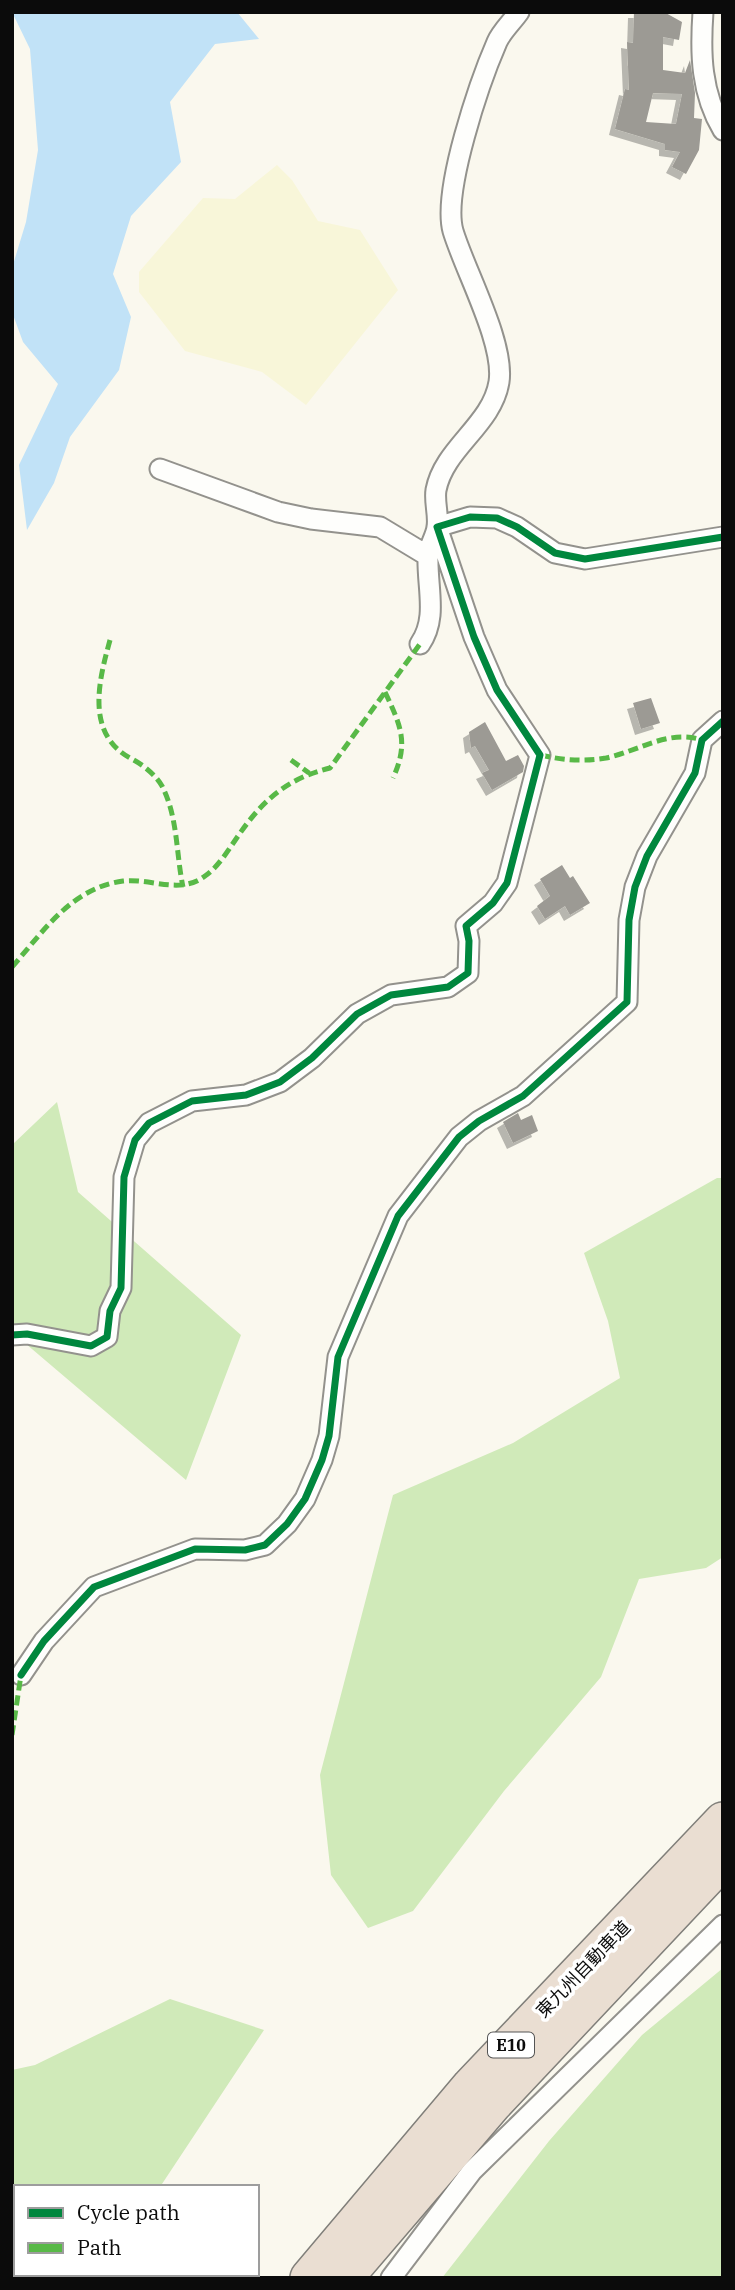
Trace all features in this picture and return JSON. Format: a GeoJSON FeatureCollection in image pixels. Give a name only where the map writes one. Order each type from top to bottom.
{"type":"FeatureCollection","features":[{"type":"Feature","properties":{"kind":"highway","name":"東九州自動車道"},"geometry":{"type":"LineString","coordinates":[[309,2278],[471,2086],[723,1821]]}},
{"type":"Feature","properties":{"kind":"highway","name":"東九州自動車道"},"geometry":{"type":"LineString","coordinates":[[344,2278],[493,2104],[723,1860]]}},
{"type":"Feature","properties":{"kind":"street"},"geometry":{"type":"LineString","coordinates":[[12,1335],[51,1337],[91,1346],[107,1337],[110,1311],[121,1288],[124,1177],[135,1140],[149,1123],[192,1101],[246,1095],[280,1082],[312,1058],[357,1014],[391,995],[448,987],[468,973],[469,941],[466,926],[493,903],[507,883],[540,755],[497,690],[474,637],[437,527],[436,491],[446,461],[465,442],[492,403],[499,381],[494,341],[452,229],[451,208],[453,186],[480,89],[498,39],[519,12]]}},
{"type":"Feature","properties":{"kind":"street"},"geometry":{"type":"LineString","coordinates":[[703,12],[701,50],[707,97],[723,130]]}},
{"type":"Feature","properties":{"kind":"street"},"geometry":{"type":"LineString","coordinates":[[160,469],[278,512],[311,519],[380,527],[428,556]]}},
{"type":"Feature","properties":{"kind":"street"},"geometry":{"type":"LineString","coordinates":[[437,527],[470,517],[497,518],[517,527],[555,553],[585,559],[723,537]]}},
{"type":"Feature","properties":{"kind":"street"},"geometry":{"type":"LineString","coordinates":[[420,644],[429,630],[428,556],[437,527]]}},
{"type":"Feature","properties":{"kind":"street"},"geometry":{"type":"LineString","coordinates":[[21,1675],[61,1620],[93,1587],[195,1549],[245,1550],[265,1545],[287,1524],[305,1499],[322,1460],[329,1436],[338,1357],[398,1216],[459,1137],[479,1121],[523,1096],[627,1002],[630,990],[629,920],[635,887],[647,856],[695,773],[702,740],[723,721]]}},
{"type":"Feature","properties":{"kind":"street"},"geometry":{"type":"LineString","coordinates":[[391,2278],[472,2171],[723,1925]]}},
{"type":"Feature","properties":{"kind":"shaded area"},"geometry":{"type":"Polygon","coordinates":[[[277,165],[292,180],[318,221],[360,230],[398,290],[306,405],[262,372],[185,351],[139,292],[139,272],[203,198],[235,199],[277,165]]]}},
{"type":"Feature","properties":{"kind":"green space"},"geometry":{"type":"Polygon","coordinates":[[[57,1102],[78,1192],[241,1335],[186,1480],[12,1332],[12,1145],[57,1102]]]}},
{"type":"Feature","properties":{"kind":"green space"},"geometry":{"type":"Polygon","coordinates":[[[717,1178],[723,1178],[723,1557],[706,1568],[639,1579],[601,1677],[504,1791],[413,1911],[368,1928],[331,1875],[320,1775],[393,1495],[513,1443],[620,1378],[608,1321],[584,1253],[717,1178]]]}},
{"type":"Feature","properties":{"kind":"green space"},"geometry":{"type":"Polygon","coordinates":[[[723,1968],[723,2278],[442,2278],[549,2141],[642,2035],[723,1968]]]}},
{"type":"Feature","properties":{"kind":"green space"},"geometry":{"type":"Polygon","coordinates":[[[170,1999],[264,2030],[161,2185],[14,2185],[14,2276],[35,2276],[12,2278],[12,2070],[35,2065],[170,1999]]]}},
{"type":"Feature","properties":{"kind":"water"},"geometry":{"type":"Polygon","coordinates":[[[12,12],[237,12],[259,39],[215,44],[170,102],[181,162],[131,216],[113,274],[131,317],[119,370],[70,437],[54,483],[27,530],[19,465],[58,384],[23,342],[12,312],[12,268],[26,222],[38,150],[30,49],[12,12]]]}},
{"type":"Feature","properties":{"kind":"building"},"geometry":{"type":"Polygon","coordinates":[[[634,12],[664,12],[682,22],[679,40],[663,37],[663,70],[685,73],[690,60],[695,93],[694,118],[702,119],[699,150],[686,174],[672,167],[680,152],[665,150],[665,144],[615,129],[625,89],[629,90],[627,42],[633,43],[634,12]],[[653,93],[646,122],[676,124],[682,94],[653,93]]]}},
{"type":"Feature","properties":{"kind":"building"},"geometry":{"type":"Polygon","coordinates":[[[651,698],[660,723],[641,729],[633,703],[651,698]]]}},
{"type":"Feature","properties":{"kind":"building"},"geometry":{"type":"Polygon","coordinates":[[[485,722],[506,761],[518,755],[524,766],[523,772],[492,790],[482,773],[489,770],[475,746],[471,748],[469,732],[485,722]]]}},
{"type":"Feature","properties":{"kind":"building"},"geometry":{"type":"Polygon","coordinates":[[[562,865],[570,878],[573,876],[590,903],[570,915],[565,906],[545,919],[537,906],[550,896],[540,879],[562,865]]]}},
{"type":"Feature","properties":{"kind":"building"},"geometry":{"type":"Polygon","coordinates":[[[518,1113],[521,1120],[532,1115],[538,1131],[513,1143],[503,1122],[518,1113]]]}},
{"type":"Feature","properties":{"kind":"marked path"},"geometry":{"type":"LineString","coordinates":[[110,640],[100,688],[101,720],[106,735],[116,747],[148,770],[162,786],[174,823],[183,887]]}},
{"type":"Feature","properties":{"kind":"marked path"},"geometry":{"type":"LineString","coordinates":[[12,967],[47,926],[88,892],[123,881],[186,884],[195,882],[210,872],[265,803],[287,786],[330,768],[420,644]]}},
{"type":"Feature","properties":{"kind":"marked path"},"geometry":{"type":"LineString","coordinates":[[385,692],[399,725],[402,744],[393,778]]}},
{"type":"Feature","properties":{"kind":"marked path"},"geometry":{"type":"LineString","coordinates":[[540,755],[573,760],[597,759],[665,739],[689,737],[702,740]]}},
{"type":"Feature","properties":{"kind":"marked path"},"geometry":{"type":"LineString","coordinates":[[291,760],[309,773]]}},
{"type":"Feature","properties":{"kind":"marked path"},"geometry":{"type":"LineString","coordinates":[[12,1735],[21,1675]]}},
{"type":"Feature","properties":{"kind":"cycle path"},"geometry":{"type":"LineString","coordinates":[[12,1335],[27,1334],[91,1346],[107,1337],[110,1311],[121,1288],[124,1177],[135,1140],[149,1123],[192,1101],[246,1095],[280,1082],[312,1058],[357,1014],[391,995],[448,987],[468,973],[469,941],[466,926],[493,903],[507,883],[540,755],[497,690],[474,637],[437,527],[470,517],[497,518],[517,527],[555,553],[585,559],[723,537]]}},
{"type":"Feature","properties":{"kind":"cycle path"},"geometry":{"type":"LineString","coordinates":[[21,1675],[44,1641],[94,1587],[195,1549],[245,1550],[265,1545],[287,1524],[305,1499],[322,1460],[329,1436],[338,1357],[398,1216],[459,1137],[479,1121],[523,1096],[627,1002],[629,920],[635,887],[647,856],[695,773],[702,740],[723,721]]}}]}
